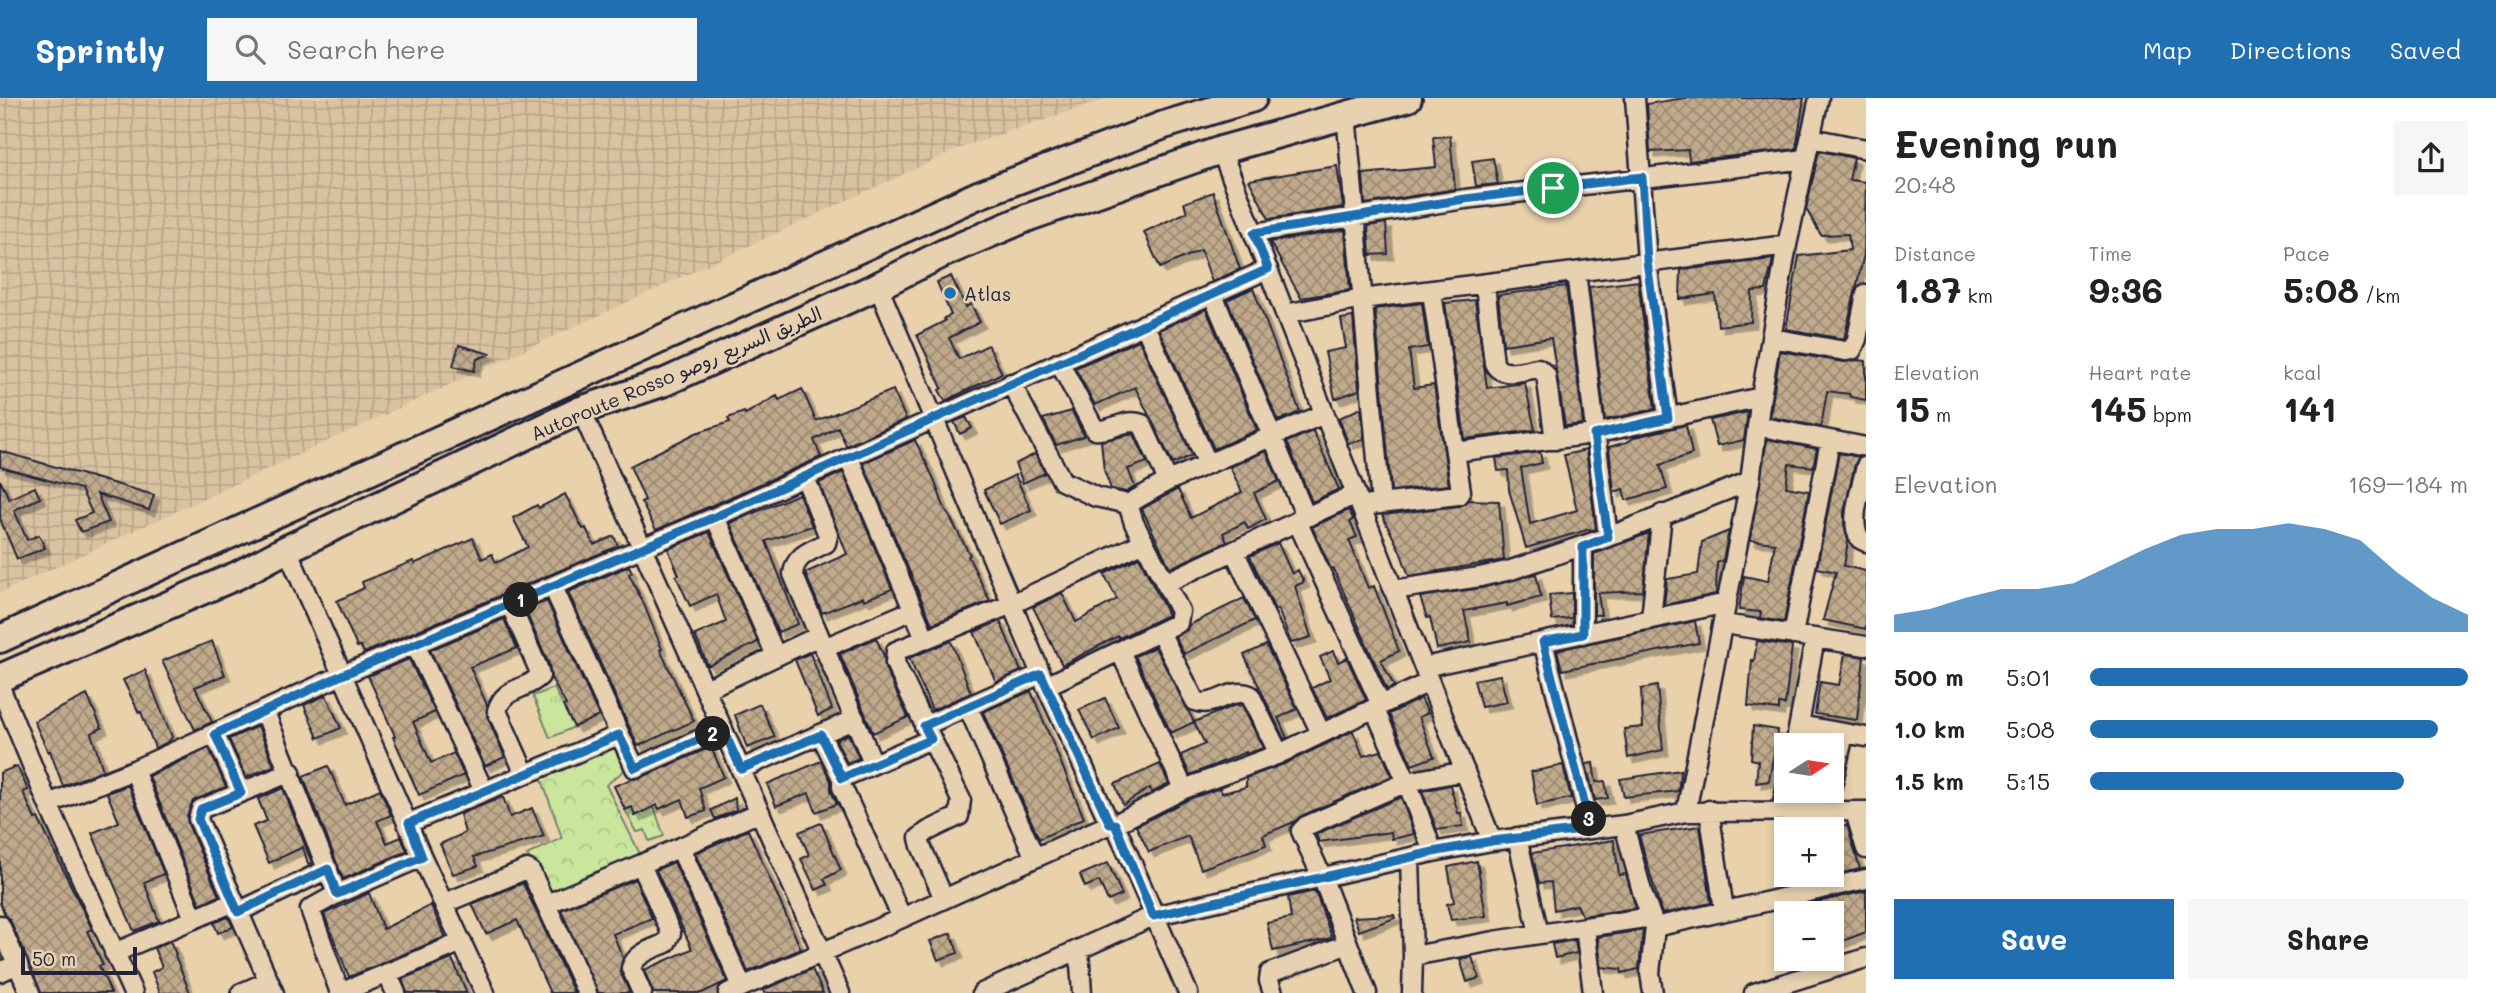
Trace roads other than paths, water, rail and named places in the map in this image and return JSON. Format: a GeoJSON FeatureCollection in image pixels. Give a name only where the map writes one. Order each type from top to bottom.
{"type":"FeatureCollection","features":[{"type":"Feature","properties":{"kind":"highway","name":"Autoroute Rosso الطريق السريع روصو"},"geometry":{"type":"LineString","coordinates":[[0,639],[978,195],[1164,125],[1253,98]]}},
{"type":"Feature","properties":{"kind":"highway","name":"Autoroute Rosso الطريق السريع روصو"},"geometry":{"type":"LineString","coordinates":[[0,678],[238,575],[287,549],[581,410],[665,382],[878,286],[944,253],[1029,217],[1221,149],[1408,98]]}},
{"type":"Feature","properties":{"kind":"street"},"geometry":{"type":"LineString","coordinates":[[1635,98],[1647,261],[1668,418]]}},
{"type":"Feature","properties":{"kind":"street"},"geometry":{"type":"LineString","coordinates":[[1686,812],[1750,481],[1787,245],[1819,98]]}},
{"type":"Feature","properties":{"kind":"street"},"geometry":{"type":"LineString","coordinates":[[1346,114],[1381,504]]}},
{"type":"Feature","properties":{"kind":"street"},"geometry":{"type":"LineString","coordinates":[[1811,138],[1866,149]]}},
{"type":"Feature","properties":{"kind":"street"},"geometry":{"type":"LineString","coordinates":[[1221,149],[1492,841]]}},
{"type":"Feature","properties":{"kind":"street"},"geometry":{"type":"LineString","coordinates":[[1254,233],[1354,216],[1642,177],[1806,159]]}},
{"type":"Feature","properties":{"kind":"street"},"geometry":{"type":"LineString","coordinates":[[1285,314],[1362,299],[1787,245]]}},
{"type":"Feature","properties":{"kind":"street"},"geometry":{"type":"LineString","coordinates":[[48,804],[134,770],[342,675],[643,549],[1268,269]]}},
{"type":"Feature","properties":{"kind":"street"},"geometry":{"type":"LineString","coordinates":[[1576,272],[1608,537]]}},
{"type":"Feature","properties":{"kind":"street"},"geometry":{"type":"LineString","coordinates":[[1485,285],[1494,363],[1502,373],[1538,368],[1546,375],[1555,440]]}},
{"type":"Feature","properties":{"kind":"street"},"geometry":{"type":"LineString","coordinates":[[878,286],[1044,680],[1188,993]]}},
{"type":"Feature","properties":{"kind":"street"},"geometry":{"type":"LineString","coordinates":[[1165,583],[1301,519],[1358,499],[1381,504],[1458,495],[1461,491],[1432,292]]}},
{"type":"Feature","properties":{"kind":"street"},"geometry":{"type":"LineString","coordinates":[[1212,293],[1433,852]]}},
{"type":"Feature","properties":{"kind":"street"},"geometry":{"type":"LineString","coordinates":[[1772,338],[1852,350],[1865,306]]}},
{"type":"Feature","properties":{"kind":"street"},"geometry":{"type":"LineString","coordinates":[[1144,324],[1208,464]]}},
{"type":"Feature","properties":{"kind":"street"},"geometry":{"type":"LineString","coordinates":[[1059,362],[1095,430],[1101,431],[1132,421],[1142,424],[1168,481]]}},
{"type":"Feature","properties":{"kind":"street"},"geometry":{"type":"LineString","coordinates":[[1011,383],[1062,481],[1096,497],[1128,504],[1168,481],[1324,414]]}},
{"type":"Feature","properties":{"kind":"street"},"geometry":{"type":"LineString","coordinates":[[1455,452],[1594,435],[1762,397]]}},
{"type":"Feature","properties":{"kind":"street"},"geometry":{"type":"LineString","coordinates":[[581,410],[840,993]]}},
{"type":"Feature","properties":{"kind":"street"},"geometry":{"type":"LineString","coordinates":[[1758,426],[1866,447]]}},
{"type":"Feature","properties":{"kind":"street"},"geometry":{"type":"LineString","coordinates":[[1793,635],[1830,441]]}},
{"type":"Feature","properties":{"kind":"street"},"geometry":{"type":"LineString","coordinates":[[849,458],[925,638]]}},
{"type":"Feature","properties":{"kind":"street"},"geometry":{"type":"LineString","coordinates":[[1866,466],[1856,513],[1856,529],[1860,539],[1866,541]]}},
{"type":"Feature","properties":{"kind":"street"},"geometry":{"type":"LineString","coordinates":[[805,477],[826,524],[828,535],[826,543],[801,556],[794,563],[793,574],[873,763]]}},
{"type":"Feature","properties":{"kind":"street"},"geometry":{"type":"LineString","coordinates":[[1393,590],[1490,575],[1583,547],[1750,481]]}},
{"type":"Feature","properties":{"kind":"street"},"geometry":{"type":"LineString","coordinates":[[842,778],[873,763],[968,707],[1120,651],[1178,622],[1180,611],[1144,542],[1128,504]]}},
{"type":"Feature","properties":{"kind":"street"},"geometry":{"type":"LineString","coordinates":[[1651,619],[1662,514]]}},
{"type":"Feature","properties":{"kind":"street"},"geometry":{"type":"LineString","coordinates":[[715,517],[776,656]]}},
{"type":"Feature","properties":{"kind":"street"},"geometry":{"type":"LineString","coordinates":[[944,899],[920,846],[919,838],[959,816],[961,800],[895,663],[896,652],[1012,604],[1144,542]]}},
{"type":"Feature","properties":{"kind":"street"},"geometry":{"type":"LineString","coordinates":[[1583,547],[1583,634]]}},
{"type":"Feature","properties":{"kind":"street"},"geometry":{"type":"LineString","coordinates":[[287,549],[422,857],[485,993]]}},
{"type":"Feature","properties":{"kind":"street"},"geometry":{"type":"LineString","coordinates":[[1234,551],[1321,733]]}},
{"type":"Feature","properties":{"kind":"street"},"geometry":{"type":"LineString","coordinates":[[553,587],[635,768],[723,729]]}},
{"type":"Feature","properties":{"kind":"street"},"geometry":{"type":"LineString","coordinates":[[683,846],[681,850],[735,990],[1112,824],[1184,789],[1279,754],[1377,706],[1427,674],[1543,642],[1727,603]]}},
{"type":"Feature","properties":{"kind":"street"},"geometry":{"type":"LineString","coordinates":[[510,604],[540,677],[533,684],[506,694],[497,711],[525,774]]}},
{"type":"Feature","properties":{"kind":"street"},"geometry":{"type":"LineString","coordinates":[[706,689],[776,656],[913,610]]}},
{"type":"Feature","properties":{"kind":"street"},"geometry":{"type":"LineString","coordinates":[[1724,624],[1866,646]]}},
{"type":"Feature","properties":{"kind":"street"},"geometry":{"type":"LineString","coordinates":[[1160,632],[1195,701],[1210,703],[1236,692],[1250,695],[1279,754]]}},
{"type":"Feature","properties":{"kind":"street"},"geometry":{"type":"LineString","coordinates":[[1797,733],[1815,638]]}},
{"type":"Feature","properties":{"kind":"street"},"geometry":{"type":"LineString","coordinates":[[1543,642],[1591,829]]}},
{"type":"Feature","properties":{"kind":"street"},"geometry":{"type":"LineString","coordinates":[[415,644],[484,791]]}},
{"type":"Feature","properties":{"kind":"street"},"geometry":{"type":"LineString","coordinates":[[1120,651],[1184,789]]}},
{"type":"Feature","properties":{"kind":"street"},"geometry":{"type":"LineString","coordinates":[[0,687],[48,804],[133,993]]}},
{"type":"Feature","properties":{"kind":"street"},"geometry":{"type":"LineString","coordinates":[[968,707],[1035,858]]}},
{"type":"Feature","properties":{"kind":"street"},"geometry":{"type":"LineString","coordinates":[[265,712],[291,772],[337,894]]}},
{"type":"Feature","properties":{"kind":"street"},"geometry":{"type":"LineString","coordinates":[[741,769],[855,719]]}},
{"type":"Feature","properties":{"kind":"street"},"geometry":{"type":"LineString","coordinates":[[1799,725],[1839,733]]}},
{"type":"Feature","properties":{"kind":"street"},"geometry":{"type":"LineString","coordinates":[[215,734],[241,793]]}},
{"type":"Feature","properties":{"kind":"street"},"geometry":{"type":"LineString","coordinates":[[1844,734],[1866,737]]}},
{"type":"Feature","properties":{"kind":"street"},"geometry":{"type":"LineString","coordinates":[[409,823],[619,735]]}},
{"type":"Feature","properties":{"kind":"street"},"geometry":{"type":"LineString","coordinates":[[821,735],[902,918]]}},
{"type":"Feature","properties":{"kind":"street"},"geometry":{"type":"LineString","coordinates":[[134,770],[194,919]]}},
{"type":"Feature","properties":{"kind":"street"},"geometry":{"type":"LineString","coordinates":[[1367,993],[1302,828],[1407,782],[1465,771]]}},
{"type":"Feature","properties":{"kind":"street"},"geometry":{"type":"LineString","coordinates":[[241,993],[271,987],[198,819],[201,809],[291,772]]}},
{"type":"Feature","properties":{"kind":"street"},"geometry":{"type":"LineString","coordinates":[[1781,811],[1783,803]]}},
{"type":"Feature","properties":{"kind":"street"},"geometry":{"type":"LineString","coordinates":[[1826,811],[1828,803]]}},
{"type":"Feature","properties":{"kind":"street"},"geometry":{"type":"LineString","coordinates":[[1709,810],[1724,910]]}},
{"type":"Feature","properties":{"kind":"street"},"geometry":{"type":"LineString","coordinates":[[982,993],[1153,916],[1492,841],[1624,825],[1709,810],[1860,811],[1866,849]]}},
{"type":"Feature","properties":{"kind":"street"},"geometry":{"type":"LineString","coordinates":[[547,904],[760,812]]}},
{"type":"Feature","properties":{"kind":"street"},"geometry":{"type":"LineString","coordinates":[[1624,825],[1653,922],[1650,973],[1653,993]]}},
{"type":"Feature","properties":{"kind":"street"},"geometry":{"type":"LineString","coordinates":[[1517,837],[1539,934]]}},
{"type":"Feature","properties":{"kind":"street"},"geometry":{"type":"LineString","coordinates":[[310,909],[337,894],[422,857]]}},
{"type":"Feature","properties":{"kind":"street"},"geometry":{"type":"LineString","coordinates":[[1410,858],[1412,993]]}},
{"type":"Feature","properties":{"kind":"street"},"geometry":{"type":"LineString","coordinates":[[642,993],[631,968],[633,961],[637,956],[666,943],[671,933],[643,869],[644,863]]}},
{"type":"Feature","properties":{"kind":"street"},"geometry":{"type":"LineString","coordinates":[[114,953],[194,919],[236,907],[328,869]]}},
{"type":"Feature","properties":{"kind":"street"},"geometry":{"type":"LineString","coordinates":[[445,904],[527,869],[547,904],[587,993]]}},
{"type":"Feature","properties":{"kind":"street"},"geometry":{"type":"LineString","coordinates":[[1413,956],[1584,927],[1653,922],[1724,910],[1866,879]]}},
{"type":"Feature","properties":{"kind":"street"},"geometry":{"type":"LineString","coordinates":[[300,882],[346,992],[462,942]]}},
{"type":"Feature","properties":{"kind":"street"},"geometry":{"type":"LineString","coordinates":[[0,925],[30,993]]}},
{"type":"Feature","properties":{"kind":"street"},"geometry":{"type":"LineString","coordinates":[[1584,927],[1593,993]]}},
{"type":"Feature","properties":{"kind":"street"},"geometry":{"type":"LineString","coordinates":[[1273,993],[1269,981],[1270,973],[1348,944]]}},
{"type":"Feature","properties":{"kind":"street"},"geometry":{"type":"LineString","coordinates":[[1079,949],[1082,993]]}},
{"type":"Feature","properties":{"kind":"street"},"geometry":{"type":"LineString","coordinates":[[1754,993],[1780,988],[1866,958]]}},
{"type":"Feature","properties":{"kind":"street"},"geometry":{"type":"LineString","coordinates":[[0,972],[18,964]]}},
{"type":"Feature","properties":{"kind":"street"},"geometry":{"type":"LineString","coordinates":[[387,973],[396,993]]}},
{"type":"Feature","properties":{"kind":"place","name":"Atlas"},"geometry":{"type":"Point","coordinates":[950,293]}}]}
